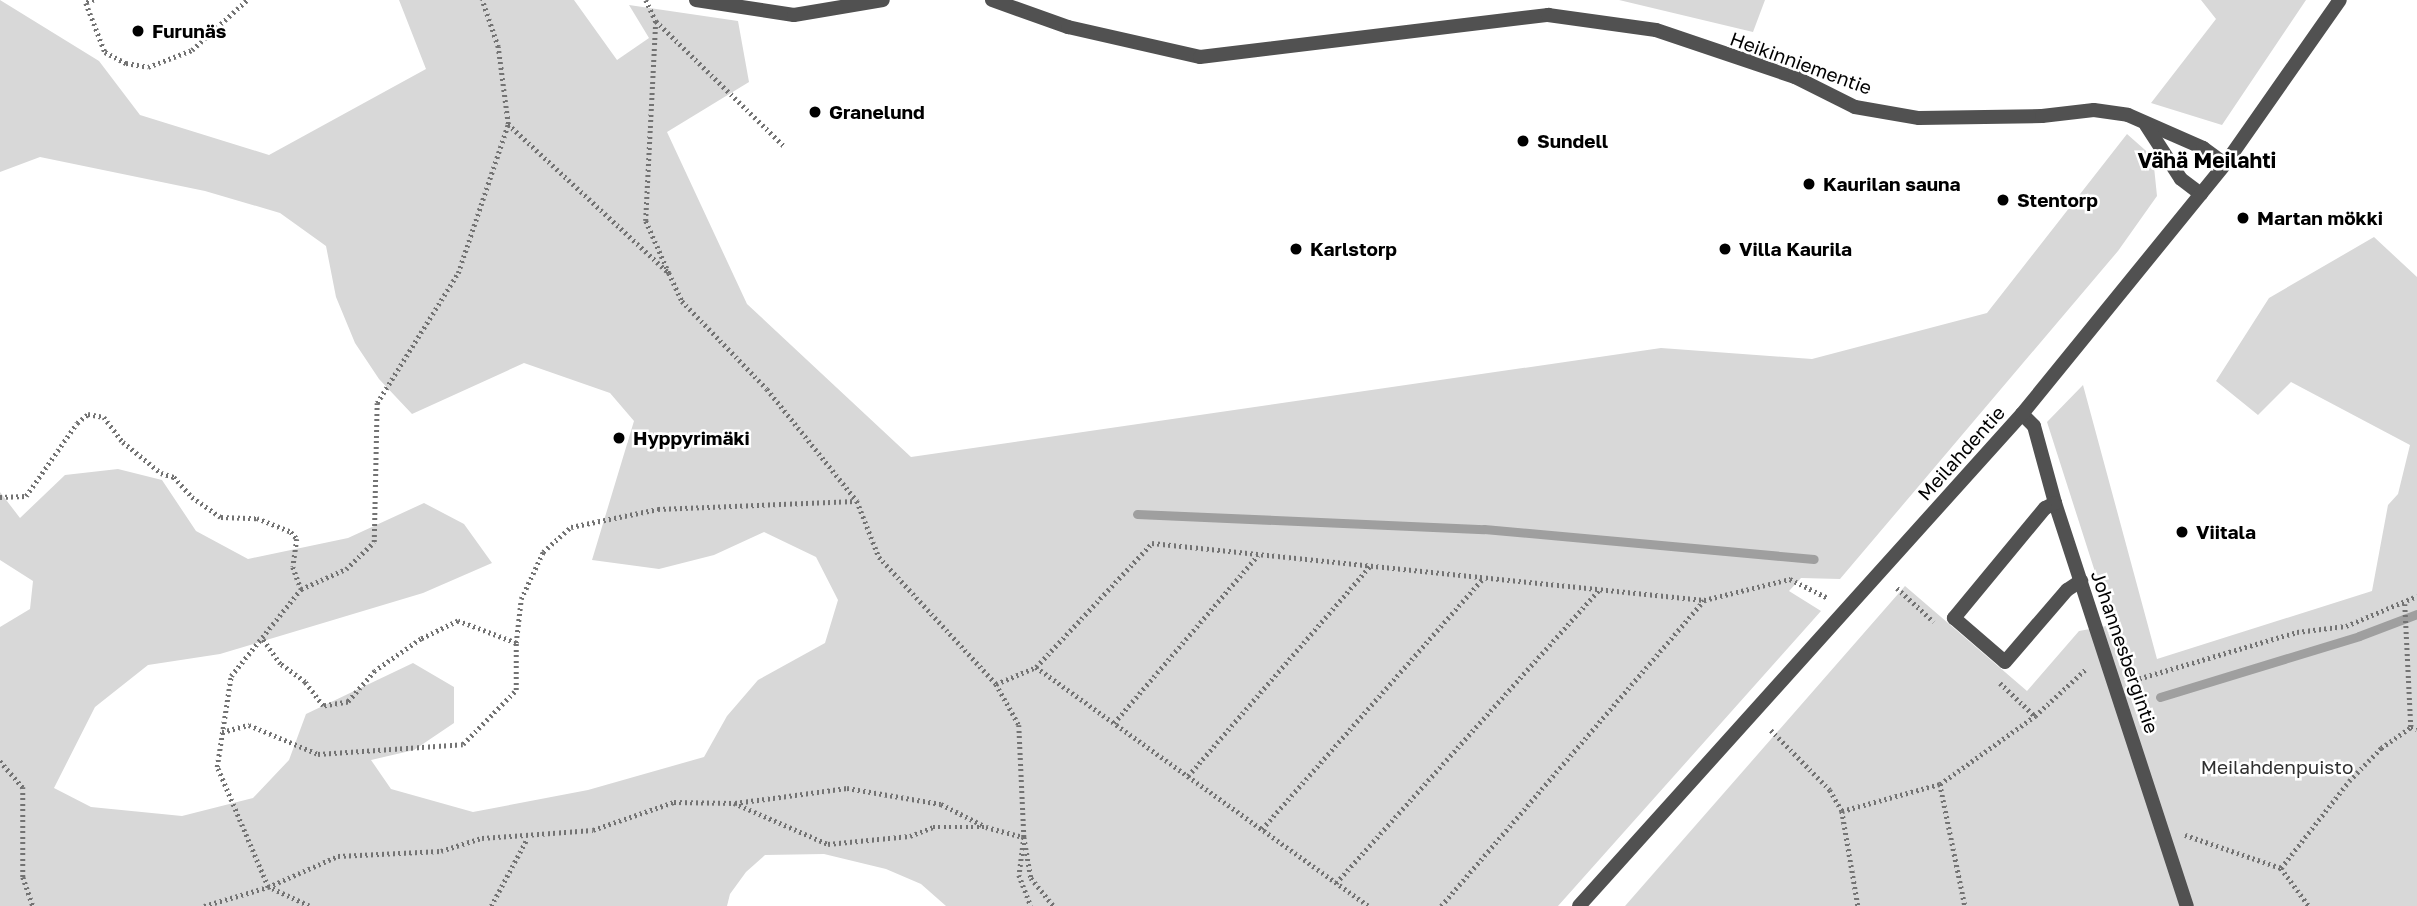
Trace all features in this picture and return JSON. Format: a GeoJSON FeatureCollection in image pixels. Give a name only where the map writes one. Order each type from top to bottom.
{"type":"FeatureCollection","features":[{"type":"Feature","properties":{"kind":"street"},"geometry":{"type":"LineString","coordinates":[[696,0],[794,15],[883,0]]}},
{"type":"Feature","properties":{"kind":"street","name":"Heikinniementie"},"geometry":{"type":"LineString","coordinates":[[992,0],[1068,27],[1200,57],[1548,15],[1656,30],[1794,77],[1855,107],[1919,118],[2042,117],[2094,110],[2128,115],[2203,148],[2225,164]]}},
{"type":"Feature","properties":{"kind":"street","name":"Meilahdentie"},"geometry":{"type":"LineString","coordinates":[[1579,906],[2022,414],[2225,164],[2340,0]]}},
{"type":"Feature","properties":{"kind":"street"},"geometry":{"type":"LineString","coordinates":[[2146,125],[2181,179],[2201,194]]}},
{"type":"Feature","properties":{"kind":"street","name":"Johannesbergintie"},"geometry":{"type":"LineString","coordinates":[[2022,414],[2034,426],[2055,503],[2165,828],[2187,906]]}},
{"type":"Feature","properties":{"kind":"street"},"geometry":{"type":"LineString","coordinates":[[2055,503],[2045,508],[1954,618],[2005,662],[2067,590],[2081,581]]}},
{"type":"Feature","properties":{"kind":"path"},"geometry":{"type":"LineString","coordinates":[[94,0],[86,3],[105,52],[126,63],[148,67],[192,50],[245,1]]}},
{"type":"Feature","properties":{"kind":"path"},"geometry":{"type":"LineString","coordinates":[[309,906],[268,887],[217,767],[231,676],[301,589],[346,569],[374,542],[377,403],[458,273],[508,124],[498,47],[482,0]]}},
{"type":"Feature","properties":{"kind":"path"},"geometry":{"type":"LineString","coordinates":[[646,0],[656,21],[783,146]]}},
{"type":"Feature","properties":{"kind":"path"},"geometry":{"type":"LineString","coordinates":[[656,21],[646,221],[669,273],[682,301],[767,389],[857,501],[879,557],[996,684],[1019,725],[1024,837],[1031,878],[1054,906]]}},
{"type":"Feature","properties":{"kind":"path"},"geometry":{"type":"LineString","coordinates":[[508,124],[669,273]]}},
{"type":"Feature","properties":{"kind":"path"},"geometry":{"type":"LineString","coordinates":[[0,497],[26,496],[77,423],[88,414],[104,417],[123,442],[161,473],[174,477],[192,497],[220,517],[257,518],[291,532],[297,538],[293,567],[301,589]]}},
{"type":"Feature","properties":{"kind":"path"},"geometry":{"type":"LineString","coordinates":[[222,732],[249,725],[318,754],[463,744],[516,690],[516,643],[521,599],[544,552],[570,527],[659,509],[857,501]]}},
{"type":"Feature","properties":{"kind":"path"},"geometry":{"type":"LineString","coordinates":[[996,684],[1036,667],[1152,543],[1704,600],[1790,579],[1829,599]]}},
{"type":"Feature","properties":{"kind":"path"},"geometry":{"type":"LineString","coordinates":[[1114,723],[1258,554]]}},
{"type":"Feature","properties":{"kind":"path"},"geometry":{"type":"LineString","coordinates":[[1188,776],[1371,565]]}},
{"type":"Feature","properties":{"kind":"path"},"geometry":{"type":"LineString","coordinates":[[1262,829],[1483,577]]}},
{"type":"Feature","properties":{"kind":"path"},"geometry":{"type":"LineString","coordinates":[[1336,883],[1599,589]]}},
{"type":"Feature","properties":{"kind":"path"},"geometry":{"type":"LineString","coordinates":[[2116,686],[2213,654],[2297,632],[2346,626],[2404,604],[2417,596]]}},
{"type":"Feature","properties":{"kind":"path"},"geometry":{"type":"LineString","coordinates":[[1441,906],[1704,600]]}},
{"type":"Feature","properties":{"kind":"path"},"geometry":{"type":"LineString","coordinates":[[2281,868],[2348,781],[2414,728],[2403,624],[2404,604]]}},
{"type":"Feature","properties":{"kind":"path"},"geometry":{"type":"LineString","coordinates":[[262,638],[280,664],[305,682],[323,706],[348,702],[375,671],[421,639],[458,621],[516,643]]}},
{"type":"Feature","properties":{"kind":"path"},"geometry":{"type":"LineString","coordinates":[[1842,811],[1940,784],[2035,716],[2105,649]]}},
{"type":"Feature","properties":{"kind":"path"},"geometry":{"type":"LineString","coordinates":[[1036,667],[1368,906]]}},
{"type":"Feature","properties":{"kind":"path"},"geometry":{"type":"LineString","coordinates":[[1771,730],[1830,790],[1842,811],[1858,906]]}},
{"type":"Feature","properties":{"kind":"path"},"geometry":{"type":"LineString","coordinates":[[0,761],[23,788],[23,877],[33,906]]}},
{"type":"Feature","properties":{"kind":"path"},"geometry":{"type":"LineString","coordinates":[[1940,784],[1965,906]]}},
{"type":"Feature","properties":{"kind":"path"},"geometry":{"type":"LineString","coordinates":[[204,906],[268,887],[338,856],[442,851],[482,838],[527,838],[593,830],[674,802],[734,803],[847,788],[941,804],[986,827],[1024,837]]}},
{"type":"Feature","properties":{"kind":"path"},"geometry":{"type":"LineString","coordinates":[[734,803],[828,844],[910,835],[933,827],[986,827]]}},
{"type":"Feature","properties":{"kind":"path"},"geometry":{"type":"LineString","coordinates":[[2165,828],[2281,868],[2309,906]]}},
{"type":"Feature","properties":{"kind":"path"},"geometry":{"type":"LineString","coordinates":[[1024,837],[1019,875],[1031,906]]}},
{"type":"Feature","properties":{"kind":"path"},"geometry":{"type":"LineString","coordinates":[[491,906],[527,838]]}},
{"type":"Feature","properties":{"kind":"green space"},"geometry":{"type":"Polygon","coordinates":[[[0,0],[99,61],[140,115],[269,155],[426,69],[399,0],[574,0],[617,60],[649,38],[629,5],[738,21],[749,82],[667,132],[747,304],[911,457],[1661,348],[1812,359],[1987,313],[2127,134],[2153,157],[2157,196],[2118,251],[1840,579],[1801,578],[1789,591],[1821,611],[1558,906],[946,906],[921,884],[886,869],[824,854],[765,855],[746,872],[730,894],[727,906],[0,906],[0,627],[30,609],[33,581],[0,560],[0,492],[20,518],[65,475],[118,469],[162,480],[196,531],[248,559],[348,538],[424,503],[464,524],[492,563],[423,593],[220,654],[148,665],[95,707],[54,788],[91,807],[182,816],[253,798],[289,760],[306,714],[413,663],[454,687],[454,723],[414,750],[371,760],[391,789],[473,812],[588,790],[704,757],[727,716],[758,680],[825,643],[838,600],[816,557],[764,532],[714,555],[659,569],[592,560],[634,421],[610,393],[524,363],[412,414],[379,379],[355,343],[336,297],[326,246],[280,213],[205,191],[40,157],[0,172],[0,0]]]}},
{"type":"Feature","properties":{"kind":"green space"},"geometry":{"type":"Polygon","coordinates":[[[1619,0],[1765,0],[1753,32],[1619,0]]]}},
{"type":"Feature","properties":{"kind":"green space"},"geometry":{"type":"Polygon","coordinates":[[[2201,0],[2306,0],[2222,125],[2151,103],[2216,19],[2201,0]]]}},
{"type":"Feature","properties":{"kind":"green space","name":"Meilahdenpuisto"},"geometry":{"type":"Polygon","coordinates":[[[2374,237],[2417,277],[2417,906],[1625,906],[1905,586],[2027,691],[2079,631],[2112,625],[2047,422],[2083,385],[2157,659],[2372,591],[2388,505],[2398,494],[2410,445],[2291,382],[2258,415],[2216,381],[2269,298],[2374,237]]]}},
{"type":"Feature","properties":{"kind":"waterway"},"geometry":{"type":"LineString","coordinates":[[1137,514],[1484,529],[1814,559]]}},
{"type":"Feature","properties":{"kind":"waterway"},"geometry":{"type":"LineString","coordinates":[[2160,697],[2359,636],[2417,614]]}},
{"type":"Feature","properties":{"kind":"place","name":"Furunäs"},"geometry":{"type":"Point","coordinates":[138,31]}},
{"type":"Feature","properties":{"kind":"place","name":"Granelund"},"geometry":{"type":"Point","coordinates":[815,112]}},
{"type":"Feature","properties":{"kind":"place","name":"Sundell"},"geometry":{"type":"Point","coordinates":[1523,141]}},
{"type":"Feature","properties":{"kind":"place","name":"Kaurilan sauna"},"geometry":{"type":"Point","coordinates":[1809,184]}},
{"type":"Feature","properties":{"kind":"place","name":"Stentorp"},"geometry":{"type":"Point","coordinates":[2003,200]}},
{"type":"Feature","properties":{"kind":"place","name":"Martan mökki"},"geometry":{"type":"Point","coordinates":[2243,218]}},
{"type":"Feature","properties":{"kind":"place","name":"Karlstorp"},"geometry":{"type":"Point","coordinates":[1296,249]}},
{"type":"Feature","properties":{"kind":"place","name":"Villa Kaurila"},"geometry":{"type":"Point","coordinates":[1725,249]}},
{"type":"Feature","properties":{"kind":"place","name":"Hyppyrimäki"},"geometry":{"type":"Point","coordinates":[619,438]}},
{"type":"Feature","properties":{"kind":"place","name":"Viitala"},"geometry":{"type":"Point","coordinates":[2182,532]}},
{"type":"Feature","properties":{"kind":"district","name":"Vähä Meilahti"},"geometry":{"type":"Point","coordinates":[2207,160]}}]}
